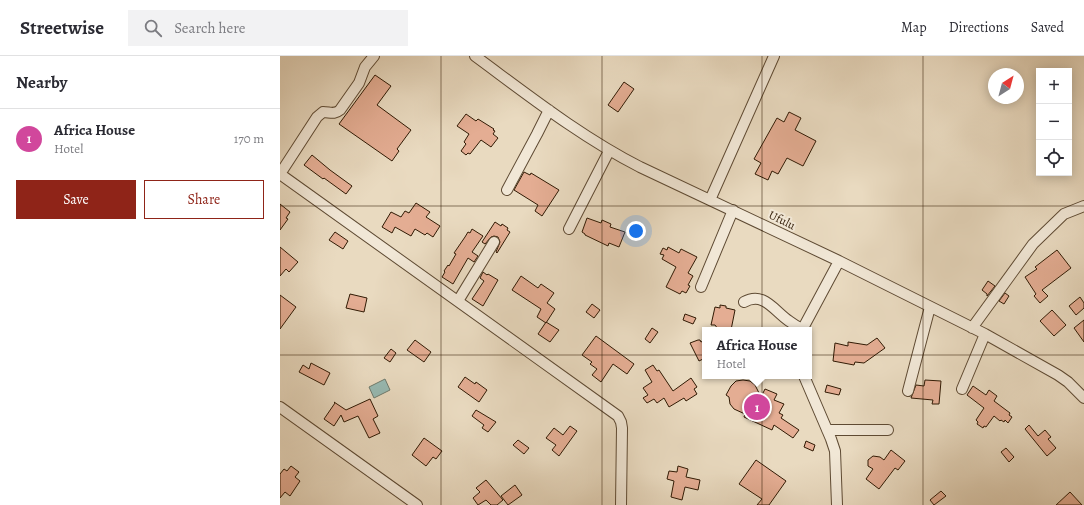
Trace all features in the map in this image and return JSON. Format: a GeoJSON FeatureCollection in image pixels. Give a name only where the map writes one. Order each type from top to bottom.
{"type":"FeatureCollection","features":[{"type":"Feature","properties":{"kind":"street"},"geometry":{"type":"LineString","coordinates":[[374,56],[365,67],[360,84],[340,110],[332,114],[323,112],[317,117],[280,174],[618,416],[622,428],[621,505]]}},
{"type":"Feature","properties":{"kind":"street","name":"Ufulu"},"geometry":{"type":"LineString","coordinates":[[475,56],[549,110],[609,151],[839,261],[985,334],[1058,375],[1068,382],[1084,398]]}},
{"type":"Feature","properties":{"kind":"street"},"geometry":{"type":"LineString","coordinates":[[710,200],[774,56]]}},
{"type":"Feature","properties":{"kind":"street"},"geometry":{"type":"LineString","coordinates":[[507,190],[549,110]]}},
{"type":"Feature","properties":{"kind":"street"},"geometry":{"type":"LineString","coordinates":[[569,229],[609,151]]}},
{"type":"Feature","properties":{"kind":"street"},"geometry":{"type":"LineString","coordinates":[[972,328],[1033,244],[1064,214],[1084,206]]}},
{"type":"Feature","properties":{"kind":"street"},"geometry":{"type":"LineString","coordinates":[[701,287],[733,210]]}},
{"type":"Feature","properties":{"kind":"street"},"geometry":{"type":"LineString","coordinates":[[458,301],[494,242]]}},
{"type":"Feature","properties":{"kind":"street"},"geometry":{"type":"LineString","coordinates":[[804,327],[839,261]]}},
{"type":"Feature","properties":{"kind":"street"},"geometry":{"type":"LineString","coordinates":[[744,302],[751,298],[762,300],[797,327]]}},
{"type":"Feature","properties":{"kind":"street"},"geometry":{"type":"LineString","coordinates":[[908,391],[930,307]]}},
{"type":"Feature","properties":{"kind":"street"},"geometry":{"type":"LineString","coordinates":[[962,389],[985,334]]}},
{"type":"Feature","properties":{"kind":"street"},"geometry":{"type":"LineString","coordinates":[[805,379],[834,445],[836,457],[837,505]]}},
{"type":"Feature","properties":{"kind":"street"},"geometry":{"type":"LineString","coordinates":[[280,407],[417,505]]}},
{"type":"Feature","properties":{"kind":"street"},"geometry":{"type":"LineString","coordinates":[[827,430],[888,430]]}},
{"type":"Feature","properties":{"kind":"water"},"geometry":{"type":"Polygon","coordinates":[[[385,379],[390,390],[374,398],[369,387],[385,379]]]}},
{"type":"Feature","properties":{"kind":"building"},"geometry":{"type":"Polygon","coordinates":[[[375,75],[391,86],[377,105],[411,130],[397,149],[399,151],[392,161],[339,124],[375,75]]]}},
{"type":"Feature","properties":{"kind":"building"},"geometry":{"type":"Polygon","coordinates":[[[624,82],[634,89],[618,112],[608,105],[624,82]]]}},
{"type":"Feature","properties":{"kind":"building"},"geometry":{"type":"Polygon","coordinates":[[[789,112],[801,118],[795,130],[816,141],[803,166],[787,158],[778,174],[772,171],[768,180],[755,174],[761,163],[754,159],[777,118],[784,122],[789,112]]]}},
{"type":"Feature","properties":{"kind":"building"},"geometry":{"type":"Polygon","coordinates":[[[466,114],[476,121],[478,119],[494,129],[493,130],[495,131],[493,134],[498,138],[491,147],[481,140],[470,154],[468,153],[466,155],[461,151],[466,144],[464,142],[469,134],[457,126],[466,114]]]}},
{"type":"Feature","properties":{"kind":"building"},"geometry":{"type":"Polygon","coordinates":[[[312,155],[352,186],[346,194],[304,165],[312,155]]]}},
{"type":"Feature","properties":{"kind":"building"},"geometry":{"type":"Polygon","coordinates":[[[524,172],[530,175],[531,173],[559,190],[542,216],[535,211],[538,205],[514,190],[524,172]]]}},
{"type":"Feature","properties":{"kind":"building"},"geometry":{"type":"Polygon","coordinates":[[[416,203],[430,212],[426,217],[440,226],[433,237],[427,233],[425,235],[415,229],[411,236],[395,227],[392,233],[382,227],[391,212],[401,217],[405,211],[409,213],[416,203]]]}},
{"type":"Feature","properties":{"kind":"building"},"geometry":{"type":"Polygon","coordinates":[[[280,204],[290,212],[286,218],[288,219],[280,230],[280,204]]]}},
{"type":"Feature","properties":{"kind":"building"},"geometry":{"type":"Polygon","coordinates":[[[587,218],[601,223],[602,220],[611,224],[610,227],[625,232],[619,247],[609,243],[608,246],[585,235],[582,232],[587,218]]]}},
{"type":"Feature","properties":{"kind":"building"},"geometry":{"type":"Polygon","coordinates":[[[495,222],[508,228],[507,230],[510,232],[497,253],[496,252],[500,242],[498,237],[491,237],[485,244],[482,242],[495,222]]]}},
{"type":"Feature","properties":{"kind":"building"},"geometry":{"type":"Polygon","coordinates":[[[472,229],[483,236],[472,252],[478,256],[474,262],[468,258],[453,284],[442,277],[445,272],[444,271],[448,265],[449,266],[456,254],[454,253],[468,232],[470,233],[472,229]]]}},
{"type":"Feature","properties":{"kind":"building"},"geometry":{"type":"Polygon","coordinates":[[[335,232],[348,241],[343,249],[329,240],[335,232]]]}},
{"type":"Feature","properties":{"kind":"building"},"geometry":{"type":"Polygon","coordinates":[[[280,247],[298,262],[289,272],[286,269],[280,276],[280,247]]]}},
{"type":"Feature","properties":{"kind":"building"},"geometry":{"type":"Polygon","coordinates":[[[668,247],[679,253],[681,249],[697,257],[688,273],[693,276],[686,293],[682,291],[680,294],[666,287],[676,267],[662,259],[664,255],[660,254],[663,248],[667,250],[668,247]]]}},
{"type":"Feature","properties":{"kind":"building"},"geometry":{"type":"Polygon","coordinates":[[[1057,250],[1071,268],[1042,290],[1048,296],[1040,303],[1034,296],[1036,294],[1025,277],[1037,269],[1035,267],[1057,250]]]}},
{"type":"Feature","properties":{"kind":"building"},"geometry":{"type":"Polygon","coordinates":[[[483,272],[498,280],[483,306],[472,299],[484,281],[480,278],[483,272]]]}},
{"type":"Feature","properties":{"kind":"building"},"geometry":{"type":"Polygon","coordinates":[[[521,276],[538,288],[541,284],[554,293],[547,303],[555,309],[546,323],[537,317],[541,309],[512,290],[521,276]]]}},
{"type":"Feature","properties":{"kind":"building"},"geometry":{"type":"Polygon","coordinates":[[[988,281],[995,286],[987,296],[987,294],[982,290],[988,281]]]}},
{"type":"Feature","properties":{"kind":"building"},"geometry":{"type":"Polygon","coordinates":[[[1005,293],[1009,296],[1004,304],[999,301],[1005,293]]]}},
{"type":"Feature","properties":{"kind":"building"},"geometry":{"type":"Polygon","coordinates":[[[350,294],[367,298],[364,312],[346,308],[350,294]]]}},
{"type":"Feature","properties":{"kind":"building"},"geometry":{"type":"Polygon","coordinates":[[[280,295],[296,307],[280,329],[280,295]]]}},
{"type":"Feature","properties":{"kind":"building"},"geometry":{"type":"Polygon","coordinates":[[[1080,297],[1084,303],[1084,308],[1076,315],[1069,306],[1080,297]]]}},
{"type":"Feature","properties":{"kind":"building"},"geometry":{"type":"Polygon","coordinates":[[[592,304],[600,310],[594,318],[586,312],[592,304]]]}},
{"type":"Feature","properties":{"kind":"building"},"geometry":{"type":"Polygon","coordinates":[[[720,305],[735,310],[732,327],[716,327],[715,325],[711,325],[715,307],[720,308],[720,305]]]}},
{"type":"Feature","properties":{"kind":"building"},"geometry":{"type":"Polygon","coordinates":[[[1052,310],[1066,325],[1054,336],[1040,321],[1052,310]]]}},
{"type":"Feature","properties":{"kind":"building"},"geometry":{"type":"Polygon","coordinates":[[[685,314],[696,318],[693,324],[683,320],[685,314]]]}},
{"type":"Feature","properties":{"kind":"building"},"geometry":{"type":"Polygon","coordinates":[[[1084,320],[1084,342],[1074,328],[1084,320]]]}},
{"type":"Feature","properties":{"kind":"building"},"geometry":{"type":"Polygon","coordinates":[[[546,322],[559,330],[550,342],[538,334],[546,322]]]}},
{"type":"Feature","properties":{"kind":"building"},"geometry":{"type":"Polygon","coordinates":[[[652,328],[658,332],[650,343],[645,339],[652,328]]]}},
{"type":"Feature","properties":{"kind":"building"},"geometry":{"type":"Polygon","coordinates":[[[596,336],[634,364],[627,374],[613,364],[601,382],[592,375],[597,369],[590,364],[592,362],[582,355],[596,336]]]}},
{"type":"Feature","properties":{"kind":"building"},"geometry":{"type":"Polygon","coordinates":[[[877,338],[885,348],[864,363],[855,362],[854,365],[833,361],[835,343],[848,346],[848,342],[867,345],[877,338]]]}},
{"type":"Feature","properties":{"kind":"building"},"geometry":{"type":"Polygon","coordinates":[[[415,340],[431,352],[424,362],[407,350],[415,340]]]}},
{"type":"Feature","properties":{"kind":"building"},"geometry":{"type":"Polygon","coordinates":[[[698,340],[702,342],[702,360],[699,361],[690,343],[698,340]]]}},
{"type":"Feature","properties":{"kind":"building"},"geometry":{"type":"Polygon","coordinates":[[[391,349],[396,353],[390,362],[384,358],[391,349]]]}},
{"type":"Feature","properties":{"kind":"building"},"geometry":{"type":"Polygon","coordinates":[[[311,363],[330,373],[324,385],[299,372],[303,365],[309,369],[311,363]]]}},
{"type":"Feature","properties":{"kind":"building"},"geometry":{"type":"Polygon","coordinates":[[[653,365],[657,371],[659,370],[673,391],[691,378],[697,387],[694,389],[697,394],[686,401],[684,398],[669,407],[664,398],[657,403],[654,399],[647,403],[643,398],[648,395],[643,388],[652,382],[645,370],[653,365]]]}},
{"type":"Feature","properties":{"kind":"building"},"geometry":{"type":"Polygon","coordinates":[[[465,377],[475,384],[476,382],[487,390],[479,402],[458,387],[465,377]]]}},
{"type":"Feature","properties":{"kind":"building"},"geometry":{"type":"Polygon","coordinates":[[[925,380],[941,381],[939,404],[932,404],[933,400],[911,398],[916,385],[924,386],[925,380]]]}},
{"type":"Feature","properties":{"kind":"building"},"geometry":{"type":"Polygon","coordinates":[[[736,381],[750,381],[755,385],[761,397],[765,389],[777,394],[774,400],[784,404],[779,413],[783,415],[781,418],[799,430],[793,438],[774,425],[772,430],[744,417],[745,414],[734,409],[730,404],[729,397],[726,395],[736,381]]]}},
{"type":"Feature","properties":{"kind":"building"},"geometry":{"type":"Polygon","coordinates":[[[827,385],[841,389],[839,395],[825,392],[827,385]]]}},
{"type":"Feature","properties":{"kind":"building"},"geometry":{"type":"Polygon","coordinates":[[[973,386],[986,395],[989,390],[997,396],[994,401],[1010,413],[1009,415],[1012,417],[1008,423],[1005,420],[1004,422],[1001,420],[1000,421],[994,416],[986,427],[984,426],[983,428],[977,424],[978,422],[976,420],[984,408],[967,395],[973,386]]]}},
{"type":"Feature","properties":{"kind":"building"},"geometry":{"type":"Polygon","coordinates":[[[370,399],[378,416],[373,419],[380,433],[369,438],[358,416],[344,422],[341,415],[334,426],[324,419],[335,403],[334,402],[346,410],[370,399]]]}},
{"type":"Feature","properties":{"kind":"building"},"geometry":{"type":"Polygon","coordinates":[[[476,410],[496,422],[488,432],[482,428],[484,425],[472,416],[476,410]]]}},
{"type":"Feature","properties":{"kind":"building"},"geometry":{"type":"Polygon","coordinates":[[[1029,425],[1038,436],[1045,430],[1051,437],[1048,439],[1056,448],[1047,456],[1025,429],[1029,425]]]}},
{"type":"Feature","properties":{"kind":"building"},"geometry":{"type":"Polygon","coordinates":[[[570,426],[577,431],[559,456],[552,450],[556,445],[546,438],[554,428],[563,435],[570,426]]]}},
{"type":"Feature","properties":{"kind":"building"},"geometry":{"type":"Polygon","coordinates":[[[424,438],[442,451],[436,459],[433,457],[426,466],[412,455],[424,438]]]}},
{"type":"Feature","properties":{"kind":"building"},"geometry":{"type":"Polygon","coordinates":[[[518,440],[529,448],[524,454],[513,445],[518,440]]]}},
{"type":"Feature","properties":{"kind":"building"},"geometry":{"type":"Polygon","coordinates":[[[806,441],[815,445],[813,451],[804,447],[806,441]]]}},
{"type":"Feature","properties":{"kind":"building"},"geometry":{"type":"Polygon","coordinates":[[[1006,448],[1014,457],[1009,462],[1001,452],[1006,448]]]}},
{"type":"Feature","properties":{"kind":"building"},"geometry":{"type":"Polygon","coordinates":[[[891,450],[905,461],[898,470],[895,468],[879,489],[866,479],[873,469],[868,466],[868,460],[873,456],[880,457],[884,460],[891,450]]]}},
{"type":"Feature","properties":{"kind":"building"},"geometry":{"type":"Polygon","coordinates":[[[756,460],[786,481],[769,505],[757,505],[762,499],[739,484],[756,460]]]}},
{"type":"Feature","properties":{"kind":"building"},"geometry":{"type":"Polygon","coordinates":[[[291,466],[299,472],[295,477],[300,481],[290,496],[285,492],[280,498],[280,474],[284,469],[287,471],[291,466]]]}},
{"type":"Feature","properties":{"kind":"building"},"geometry":{"type":"Polygon","coordinates":[[[678,466],[688,469],[686,477],[700,480],[698,490],[685,487],[682,500],[671,497],[674,481],[667,479],[669,471],[677,472],[678,466]]]}},
{"type":"Feature","properties":{"kind":"building"},"geometry":{"type":"Polygon","coordinates":[[[486,480],[503,500],[497,505],[491,505],[486,500],[478,505],[473,498],[480,492],[476,488],[486,480]]]}},
{"type":"Feature","properties":{"kind":"building"},"geometry":{"type":"Polygon","coordinates":[[[515,485],[522,495],[508,505],[501,496],[515,485]]]}},
{"type":"Feature","properties":{"kind":"building"},"geometry":{"type":"Polygon","coordinates":[[[941,491],[946,496],[934,505],[930,500],[941,491]]]}},
{"type":"Feature","properties":{"kind":"building"},"geometry":{"type":"Polygon","coordinates":[[[1070,492],[1082,505],[1056,505],[1070,492]]]}},
{"type":"Feature","properties":{"kind":"place","name":"Africa House"},"geometry":{"type":"Point","coordinates":[757,407]}}]}
